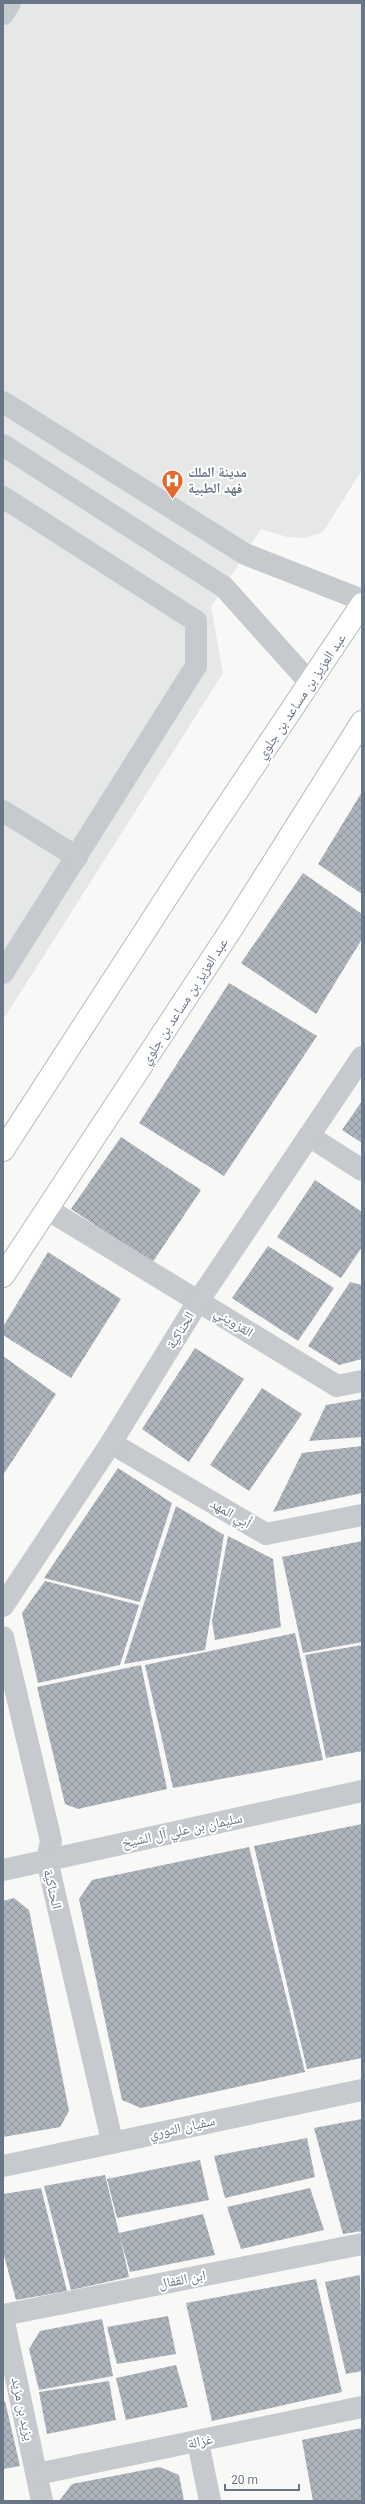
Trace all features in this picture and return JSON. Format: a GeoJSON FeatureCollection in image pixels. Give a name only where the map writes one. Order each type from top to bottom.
{"type":"FeatureCollection","features":[{"type":"Feature","properties":{"kind":"main road","name":"عبد العزيز بن مساعد بن جلوي"},"geometry":{"type":"LineString","coordinates":[[3,1150],[183,872],[362,604]]}},
{"type":"Feature","properties":{"kind":"main road","name":"عبد العزيز بن مساعد بن جلوي"},"geometry":{"type":"LineString","coordinates":[[3,1276],[234,925],[362,722]]}},
{"type":"Feature","properties":{"kind":"street"},"geometry":{"type":"LineString","coordinates":[[3,14],[10,3]]}},
{"type":"Feature","properties":{"kind":"street"},"geometry":{"type":"LineString","coordinates":[[3,402],[245,554],[362,600]]}},
{"type":"Feature","properties":{"kind":"street"},"geometry":{"type":"LineString","coordinates":[[3,445],[224,586],[310,683]]}},
{"type":"Feature","properties":{"kind":"street"},"geometry":{"type":"LineString","coordinates":[[3,497],[196,620],[196,666],[3,973]]}},
{"type":"Feature","properties":{"kind":"street"},"geometry":{"type":"LineString","coordinates":[[3,811],[77,857]]}},
{"type":"Feature","properties":{"kind":"street","name":"الحناكية"},"geometry":{"type":"LineString","coordinates":[[3,1606],[111,1443],[199,1300],[362,1057]]}},
{"type":"Feature","properties":{"kind":"street"},"geometry":{"type":"LineString","coordinates":[[309,1136],[362,1170]]}},
{"type":"Feature","properties":{"kind":"street","name":"القزويني"},"geometry":{"type":"LineString","coordinates":[[47,1209],[199,1300],[337,1386],[362,1381]]}},
{"type":"Feature","properties":{"kind":"street","name":"أبي المهد"},"geometry":{"type":"LineString","coordinates":[[111,1443],[266,1534],[362,1515]]}},
{"type":"Feature","properties":{"kind":"street","name":"الحناكية"},"geometry":{"type":"LineString","coordinates":[[3,1637],[51,1841],[47,1860],[112,2142]]}},
{"type":"Feature","properties":{"kind":"street","name":"سليمان بن علي آل الشيخ"},"geometry":{"type":"LineString","coordinates":[[3,1870],[362,1791]]}},
{"type":"Feature","properties":{"kind":"street","name":"سفيان الثوري"},"geometry":{"type":"LineString","coordinates":[[3,2166],[362,2090]]}},
{"type":"Feature","properties":{"kind":"street","name":"ابن القفال"},"geometry":{"type":"LineString","coordinates":[[3,2316],[362,2244]]}},
{"type":"Feature","properties":{"kind":"street","name":"يزيد بن مزيد"},"geometry":{"type":"LineString","coordinates":[[3,2316],[42,2501]]}},
{"type":"Feature","properties":{"kind":"street","name":"غزالة"},"geometry":{"type":"LineString","coordinates":[[37,2474],[362,2407]]}},
{"type":"Feature","properties":{"kind":"street"},"geometry":{"type":"LineString","coordinates":[[198,2442],[210,2501]]}},
{"type":"Feature","properties":{"kind":"shaded area","name":"مدينة الملك فهد الطبية"},"geometry":{"type":"Polygon","coordinates":[[[3,3],[362,3],[362,470],[323,532],[305,538],[287,537],[261,529],[211,607],[223,673],[3,1020],[3,3]]]}},
{"type":"Feature","properties":{"kind":"building"},"geometry":{"type":"Polygon","coordinates":[[[362,792],[362,894],[318,864],[362,792]]]}},
{"type":"Feature","properties":{"kind":"building"},"geometry":{"type":"Polygon","coordinates":[[[303,873],[362,914],[362,939],[316,1014],[241,963],[303,873]]]}},
{"type":"Feature","properties":{"kind":"building"},"geometry":{"type":"Polygon","coordinates":[[[229,983],[317,1036],[224,1176],[139,1123],[229,983]]]}},
{"type":"Feature","properties":{"kind":"building"},"geometry":{"type":"Polygon","coordinates":[[[362,1101],[362,1143],[342,1130],[362,1101]]]}},
{"type":"Feature","properties":{"kind":"building"},"geometry":{"type":"Polygon","coordinates":[[[121,1137],[201,1190],[152,1263],[71,1209],[121,1137]]]}},
{"type":"Feature","properties":{"kind":"building"},"geometry":{"type":"Polygon","coordinates":[[[315,1180],[362,1212],[362,1247],[341,1278],[277,1237],[315,1180]]]}},
{"type":"Feature","properties":{"kind":"building"},"geometry":{"type":"Polygon","coordinates":[[[268,1246],[334,1288],[298,1341],[232,1298],[268,1246]]]}},
{"type":"Feature","properties":{"kind":"building"},"geometry":{"type":"Polygon","coordinates":[[[48,1252],[121,1299],[71,1378],[3,1335],[3,1327],[48,1252]]]}},
{"type":"Feature","properties":{"kind":"building"},"geometry":{"type":"Polygon","coordinates":[[[350,1282],[362,1285],[362,1359],[339,1365],[308,1346],[350,1282]]]}},
{"type":"Feature","properties":{"kind":"building"},"geometry":{"type":"Polygon","coordinates":[[[195,1348],[244,1379],[189,1462],[142,1429],[195,1348]]]}},
{"type":"Feature","properties":{"kind":"building"},"geometry":{"type":"Polygon","coordinates":[[[3,1356],[56,1394],[3,1475],[3,1356]]]}},
{"type":"Feature","properties":{"kind":"building"},"geometry":{"type":"Polygon","coordinates":[[[262,1388],[302,1414],[249,1491],[210,1465],[262,1388]]]}},
{"type":"Feature","properties":{"kind":"building"},"geometry":{"type":"Polygon","coordinates":[[[362,1399],[362,1437],[309,1441],[326,1405],[362,1399]]]}},
{"type":"Feature","properties":{"kind":"building"},"geometry":{"type":"Polygon","coordinates":[[[362,1446],[362,1493],[273,1512],[302,1453],[362,1446]]]}},
{"type":"Feature","properties":{"kind":"building"},"geometry":{"type":"Polygon","coordinates":[[[118,1468],[172,1503],[140,1602],[44,1578],[118,1468]]]}},
{"type":"Feature","properties":{"kind":"building"},"geometry":{"type":"Polygon","coordinates":[[[176,1506],[224,1535],[205,1650],[124,1664],[176,1506]]]}},
{"type":"Feature","properties":{"kind":"building"},"geometry":{"type":"Polygon","coordinates":[[[228,1536],[273,1559],[281,1627],[215,1640],[212,1621],[228,1536]]]}},
{"type":"Feature","properties":{"kind":"building"},"geometry":{"type":"Polygon","coordinates":[[[362,1541],[362,1642],[303,1653],[282,1557],[362,1541]]]}},
{"type":"Feature","properties":{"kind":"building"},"geometry":{"type":"Polygon","coordinates":[[[45,1581],[139,1605],[120,1665],[38,1683],[22,1613],[45,1581]]]}},
{"type":"Feature","properties":{"kind":"building"},"geometry":{"type":"Polygon","coordinates":[[[295,1633],[323,1760],[173,1788],[145,1665],[295,1633]]]}},
{"type":"Feature","properties":{"kind":"building"},"geometry":{"type":"Polygon","coordinates":[[[362,1645],[362,1751],[326,1758],[305,1655],[362,1645]]]}},
{"type":"Feature","properties":{"kind":"building"},"geometry":{"type":"Polygon","coordinates":[[[141,1665],[167,1789],[78,1809],[65,1804],[37,1687],[141,1665]]]}},
{"type":"Feature","properties":{"kind":"building"},"geometry":{"type":"Polygon","coordinates":[[[362,1824],[362,2058],[307,2069],[254,1846],[362,1824]]]}},
{"type":"Feature","properties":{"kind":"building"},"geometry":{"type":"Polygon","coordinates":[[[249,1847],[305,2072],[141,2108],[122,2100],[79,1899],[92,1880],[249,1847]]]}},
{"type":"Feature","properties":{"kind":"building"},"geometry":{"type":"Polygon","coordinates":[[[14,1898],[29,1910],[69,2111],[60,2127],[3,2137],[3,1901],[14,1898]]]}},
{"type":"Feature","properties":{"kind":"building"},"geometry":{"type":"Polygon","coordinates":[[[362,2119],[362,2231],[343,2234],[314,2128],[362,2119]]]}},
{"type":"Feature","properties":{"kind":"building"},"geometry":{"type":"Polygon","coordinates":[[[307,2138],[315,2177],[225,2198],[214,2156],[307,2138]]]}},
{"type":"Feature","properties":{"kind":"building"},"geometry":{"type":"Polygon","coordinates":[[[200,2160],[209,2200],[117,2218],[107,2179],[200,2160]]]}},
{"type":"Feature","properties":{"kind":"building"},"geometry":{"type":"Polygon","coordinates":[[[105,2175],[119,2233],[203,2214],[215,2255],[130,2272],[120,2237],[129,2277],[71,2290],[44,2186],[105,2175]]]}},
{"type":"Feature","properties":{"kind":"building"},"geometry":{"type":"Polygon","coordinates":[[[41,2188],[67,2291],[16,2300],[3,2252],[3,2194],[41,2188]]]}},
{"type":"Feature","properties":{"kind":"building"},"geometry":{"type":"Polygon","coordinates":[[[310,2188],[324,2230],[241,2249],[227,2207],[310,2188]]]}},
{"type":"Feature","properties":{"kind":"building"},"geometry":{"type":"Polygon","coordinates":[[[360,2275],[362,2371],[346,2374],[325,2282],[360,2275]]]}},
{"type":"Feature","properties":{"kind":"building"},"geometry":{"type":"Polygon","coordinates":[[[316,2279],[342,2392],[212,2421],[186,2303],[316,2279]]]}},
{"type":"Feature","properties":{"kind":"building"},"geometry":{"type":"Polygon","coordinates":[[[168,2316],[176,2354],[117,2364],[107,2327],[168,2316]]]}},
{"type":"Feature","properties":{"kind":"building"},"geometry":{"type":"Polygon","coordinates":[[[102,2319],[113,2376],[39,2390],[29,2349],[40,2331],[102,2319]]]}},
{"type":"Feature","properties":{"kind":"building"},"geometry":{"type":"Polygon","coordinates":[[[176,2365],[188,2407],[126,2420],[116,2378],[176,2365]]]}},
{"type":"Feature","properties":{"kind":"building"},"geometry":{"type":"Polygon","coordinates":[[[109,2381],[116,2420],[47,2434],[39,2392],[109,2381]]]}},
{"type":"Feature","properties":{"kind":"building"},"geometry":{"type":"Polygon","coordinates":[[[3,2401],[5,2401],[20,2466],[3,2469],[3,2401]]]}},
{"type":"Feature","properties":{"kind":"building"},"geometry":{"type":"Polygon","coordinates":[[[362,2428],[362,2501],[313,2501],[302,2440],[362,2428]]]}},
{"type":"Feature","properties":{"kind":"building"},"geometry":{"type":"Polygon","coordinates":[[[160,2467],[179,2475],[184,2501],[59,2501],[72,2484],[160,2467]]]}},
{"type":"Feature","properties":{"kind":"place","name":"مدينة الملك فهد الطبية"},"geometry":{"type":"Point","coordinates":[173,500]}}]}
